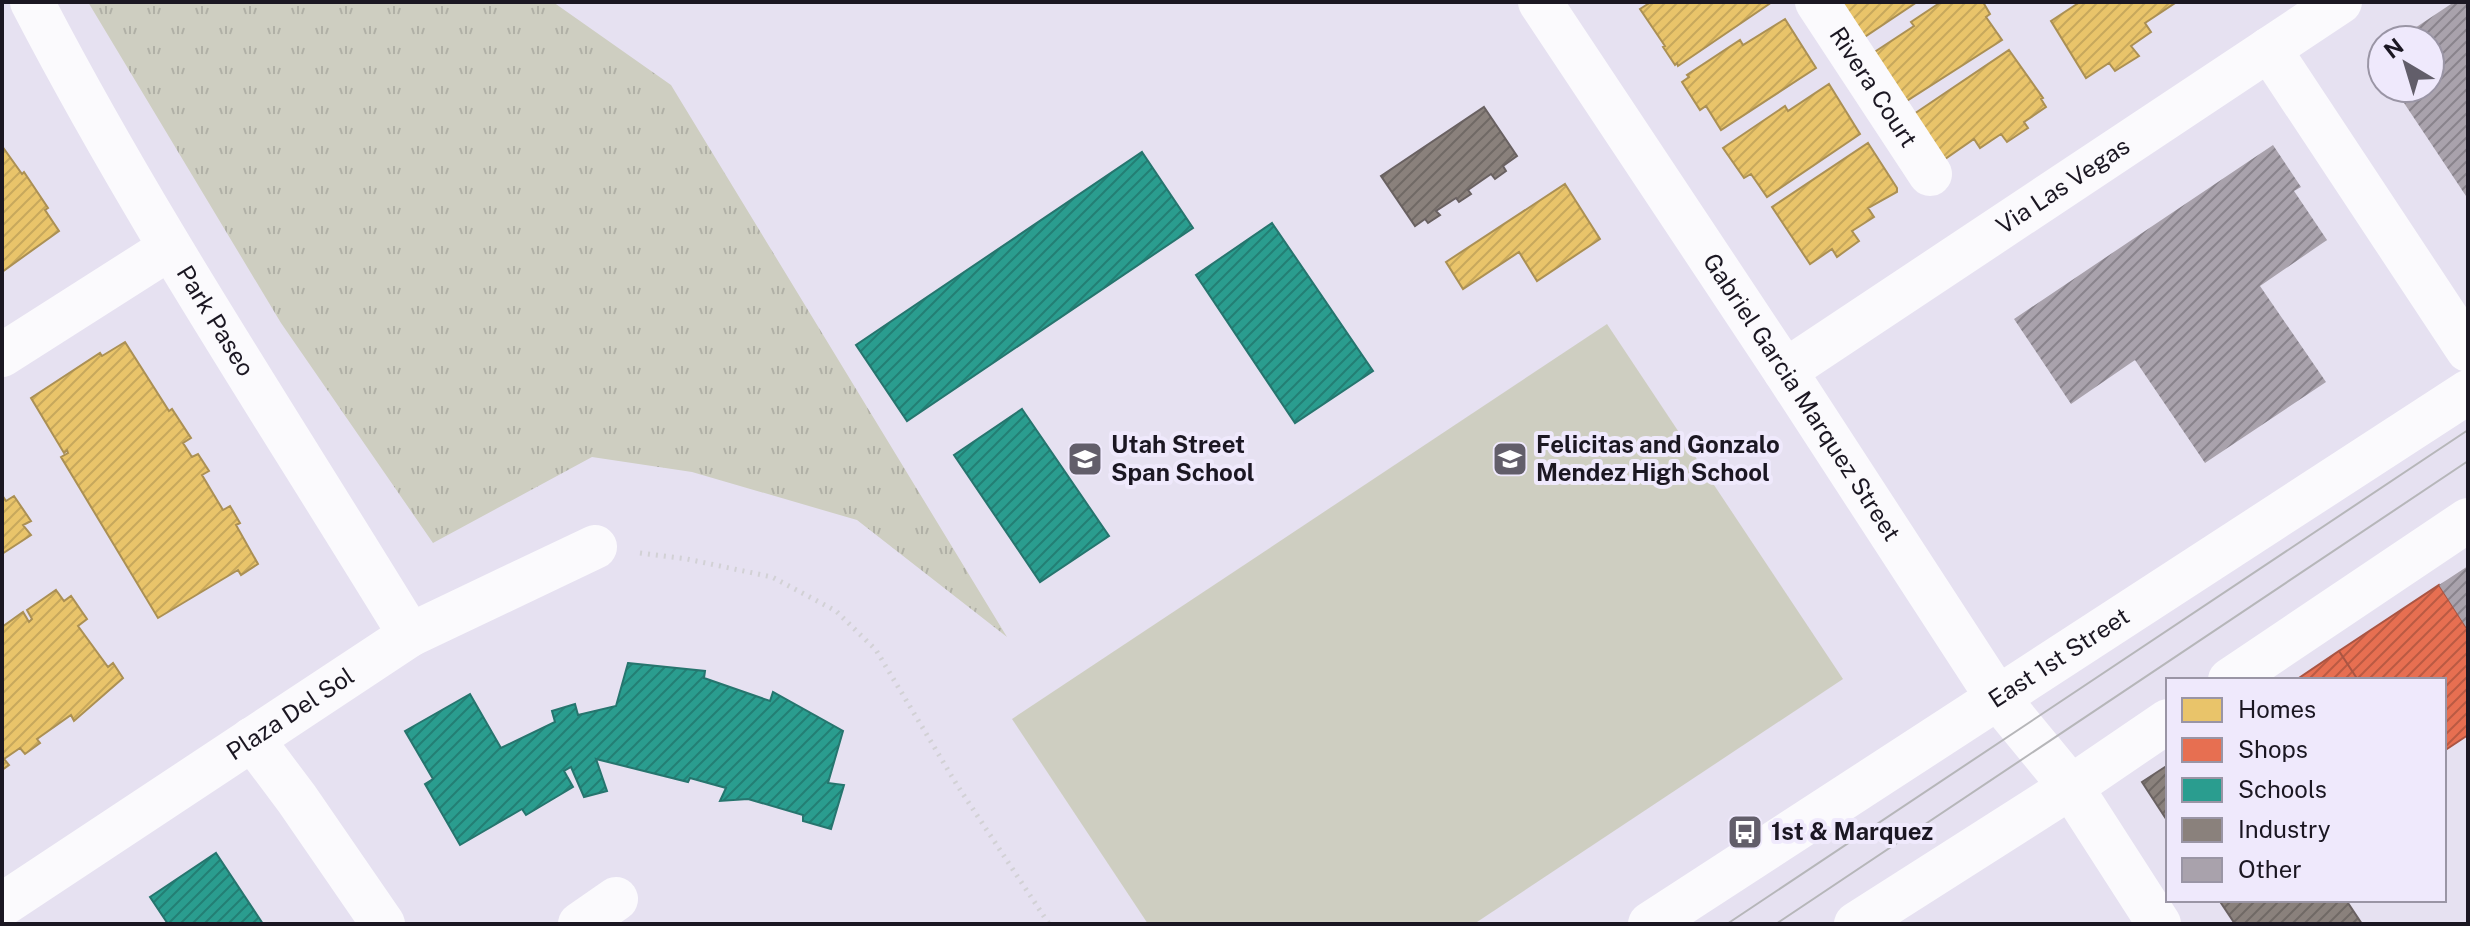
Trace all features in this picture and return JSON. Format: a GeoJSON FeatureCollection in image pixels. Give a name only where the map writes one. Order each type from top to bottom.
{"type":"FeatureCollection","features":[{"type":"Feature","properties":{"kind":"street","name":"Park Paseo"},"geometry":{"type":"LineString","coordinates":[[32,2],[76,86],[170,248],[410,635]]}},
{"type":"Feature","properties":{"kind":"street","name":"Gabriel Garcia Marquez Street"},"geometry":{"type":"LineString","coordinates":[[1540,2],[1997,697],[2071,787],[2159,924]]}},
{"type":"Feature","properties":{"kind":"street","name":"Rivera Court"},"geometry":{"type":"LineString","coordinates":[[1817,2],[1930,174]]}},
{"type":"Feature","properties":{"kind":"street","name":"Via Las Vegas"},"geometry":{"type":"LineString","coordinates":[[1785,371],[2340,2]]}},
{"type":"Feature","properties":{"kind":"street"},"geometry":{"type":"LineString","coordinates":[[2269,49],[2468,350]]}},
{"type":"Feature","properties":{"kind":"street"},"geometry":{"type":"LineString","coordinates":[[2,355],[170,248]]}},
{"type":"Feature","properties":{"kind":"street","name":"East 1st Street"},"geometry":{"type":"LineString","coordinates":[[1650,924],[2468,392]]}},
{"type":"Feature","properties":{"kind":"street"},"geometry":{"type":"LineString","coordinates":[[2233,678],[2468,520]]}},
{"type":"Feature","properties":{"kind":"street","name":"Plaza Del Sol"},"geometry":{"type":"LineString","coordinates":[[2,905],[410,635],[595,547]]}},
{"type":"Feature","properties":{"kind":"street"},"geometry":{"type":"LineString","coordinates":[[1856,924],[2166,722]]}},
{"type":"Feature","properties":{"kind":"street"},"geometry":{"type":"LineString","coordinates":[[252,739],[383,924]]}},
{"type":"Feature","properties":{"kind":"street"},"geometry":{"type":"LineString","coordinates":[[580,924],[616,899]]}},
{"type":"Feature","properties":{"kind":"path"},"geometry":{"type":"LineString","coordinates":[[595,547],[687,559],[772,577],[836,611],[876,650],[957,785],[1049,924]]}},
{"type":"Feature","properties":{"kind":"green space"},"geometry":{"type":"Polygon","coordinates":[[[88,2],[553,2],[671,85],[1007,637],[857,520],[692,472],[592,457],[433,543],[281,323],[88,2]]]}},
{"type":"Feature","properties":{"kind":"green space"},"geometry":{"type":"Polygon","coordinates":[[[1607,324],[1843,679],[1474,924],[1148,924],[1012,719],[1607,324]]]}},
{"type":"Feature","properties":{"kind":"building: Homes"},"geometry":{"type":"Polygon","coordinates":[[[1651,2],[1772,2],[1678,66],[1640,9],[1651,2]]]}},
{"type":"Feature","properties":{"kind":"building: Homes"},"geometry":{"type":"Polygon","coordinates":[[[1839,2],[1917,2],[1863,38],[1839,2]]]}},
{"type":"Feature","properties":{"kind":"building: Homes"},"geometry":{"type":"Polygon","coordinates":[[[1941,2],[1983,2],[1990,14],[1986,17],[2002,40],[1905,102],[1873,53],[1914,26],[1911,22],[1941,2]]]}},
{"type":"Feature","properties":{"kind":"building: Homes"},"geometry":{"type":"Polygon","coordinates":[[[2080,2],[2175,3],[2145,23],[2151,32],[2131,46],[2139,56],[2115,71],[2109,63],[2086,78],[2051,21],[2080,2]]]}},
{"type":"Feature","properties":{"kind":"building: Homes"},"geometry":{"type":"Polygon","coordinates":[[[1785,19],[1816,68],[1721,130],[1706,106],[1700,110],[1682,82],[1689,77],[1687,75],[1740,40],[1743,45],[1785,19]]]}},
{"type":"Feature","properties":{"kind":"building: Homes"},"geometry":{"type":"Polygon","coordinates":[[[2009,50],[2046,107],[2024,122],[2028,128],[2007,142],[2001,134],[1980,148],[1974,139],[1945,159],[1914,114],[2009,50]]]}},
{"type":"Feature","properties":{"kind":"building: Homes"},"geometry":{"type":"Polygon","coordinates":[[[1829,84],[1860,134],[1767,197],[1751,174],[1744,178],[1723,148],[1785,106],[1788,111],[1829,84]]]}},
{"type":"Feature","properties":{"kind":"building: Homes"},"geometry":{"type":"Polygon","coordinates":[[[1868,143],[1897,192],[1868,208],[1874,217],[1852,231],[1859,241],[1837,257],[1832,249],[1810,264],[1772,207],[1868,143]]]}},
{"type":"Feature","properties":{"kind":"building: Homes"},"geometry":{"type":"Polygon","coordinates":[[[2,146],[22,174],[24,172],[59,231],[2,272],[2,146]]]}},
{"type":"Feature","properties":{"kind":"building: Homes"},"geometry":{"type":"Polygon","coordinates":[[[1565,184],[1600,239],[1537,281],[1519,252],[1463,289],[1446,262],[1565,184]]]}},
{"type":"Feature","properties":{"kind":"building: Homes"},"geometry":{"type":"Polygon","coordinates":[[[125,342],[169,411],[172,409],[191,438],[183,443],[192,457],[198,454],[209,471],[202,475],[223,510],[230,506],[240,523],[236,525],[258,564],[241,575],[238,570],[158,618],[61,457],[68,453],[67,450],[64,453],[31,398],[100,353],[102,356],[125,342]]]}},
{"type":"Feature","properties":{"kind":"building: Homes"},"geometry":{"type":"Polygon","coordinates":[[[2,495],[6,501],[14,496],[31,521],[23,525],[31,535],[2,554],[2,495]]]}},
{"type":"Feature","properties":{"kind":"building: Homes"},"geometry":{"type":"Polygon","coordinates":[[[56,590],[64,601],[71,596],[87,619],[78,626],[108,667],[113,663],[123,678],[74,721],[71,715],[37,739],[40,743],[25,754],[20,748],[4,759],[9,765],[2,770],[2,627],[23,612],[29,622],[32,619],[27,610],[56,590]]]}},
{"type":"Feature","properties":{"kind":"building: Shops"},"geometry":{"type":"Polygon","coordinates":[[[2439,585],[2468,630],[2468,735],[2446,750],[2446,678],[2357,678],[2339,651],[2439,585]]]}},
{"type":"Feature","properties":{"kind":"building: Shops"},"geometry":{"type":"Polygon","coordinates":[[[2339,651],[2357,678],[2299,678],[2339,651]]]}},
{"type":"Feature","properties":{"kind":"building: Schools"},"geometry":{"type":"Polygon","coordinates":[[[1142,152],[1193,228],[907,421],[856,345],[1142,152]]]}},
{"type":"Feature","properties":{"kind":"building: Schools"},"geometry":{"type":"Polygon","coordinates":[[[1272,223],[1373,371],[1295,423],[1196,275],[1272,223]]]}},
{"type":"Feature","properties":{"kind":"building: Schools"},"geometry":{"type":"Polygon","coordinates":[[[1022,409],[1109,536],[1040,582],[954,455],[1022,409]]]}},
{"type":"Feature","properties":{"kind":"building: Schools"},"geometry":{"type":"Polygon","coordinates":[[[628,663],[705,671],[704,678],[770,701],[773,692],[843,731],[828,783],[844,785],[831,829],[803,821],[803,815],[748,799],[720,801],[726,788],[690,778],[688,782],[596,759],[607,791],[584,797],[571,767],[564,771],[573,787],[526,815],[522,809],[460,845],[425,784],[433,779],[405,731],[470,694],[501,748],[555,722],[552,711],[575,704],[578,715],[616,706],[628,663]]]}},
{"type":"Feature","properties":{"kind":"building: Schools"},"geometry":{"type":"Polygon","coordinates":[[[216,853],[263,924],[168,924],[150,897],[216,853]]]}},
{"type":"Feature","properties":{"kind":"building: Industry"},"geometry":{"type":"Polygon","coordinates":[[[1484,107],[1517,156],[1503,166],[1506,171],[1495,179],[1491,174],[1468,190],[1471,194],[1459,202],[1456,198],[1436,211],[1440,215],[1428,223],[1425,219],[1415,226],[1381,176],[1484,107]]]}},
{"type":"Feature","properties":{"kind":"building: Industry"},"geometry":{"type":"Polygon","coordinates":[[[2166,766],[2166,819],[2142,782],[2166,766]]]}},
{"type":"Feature","properties":{"kind":"building: Industry"},"geometry":{"type":"Polygon","coordinates":[[[2220,902],[2347,902],[2362,924],[2235,924],[2220,902]]]}},
{"type":"Feature","properties":{"kind":"building: Other"},"geometry":{"type":"Polygon","coordinates":[[[2454,2],[2468,2],[2468,199],[2405,104],[2446,104],[2446,24],[2421,24],[2454,2]]]}},
{"type":"Feature","properties":{"kind":"building: Other"},"geometry":{"type":"Polygon","coordinates":[[[2273,145],[2301,187],[2294,191],[2327,240],[2260,286],[2326,382],[2205,463],[2135,360],[2071,404],[2014,319],[2273,145]]]}},
{"type":"Feature","properties":{"kind":"building: Other"},"geometry":{"type":"Polygon","coordinates":[[[2468,566],[2468,630],[2439,585],[2468,566]]]}},
{"type":"Feature","properties":{"kind":"tram line"},"geometry":{"type":"LineString","coordinates":[[1727,924],[2468,430]]}},
{"type":"Feature","properties":{"kind":"tram line"},"geometry":{"type":"LineString","coordinates":[[1776,924],[2468,461]]}},
{"type":"Feature","properties":{"kind":"place","name":"Utah Street Span School"},"geometry":{"type":"Point","coordinates":[1085,459]}},
{"type":"Feature","properties":{"kind":"place","name":"Felicitas and Gonzalo Mendez High School"},"geometry":{"type":"Point","coordinates":[1510,459]}},
{"type":"Feature","properties":{"kind":"place","name":"1st & Marquez"},"geometry":{"type":"Point","coordinates":[1745,832]}}]}
